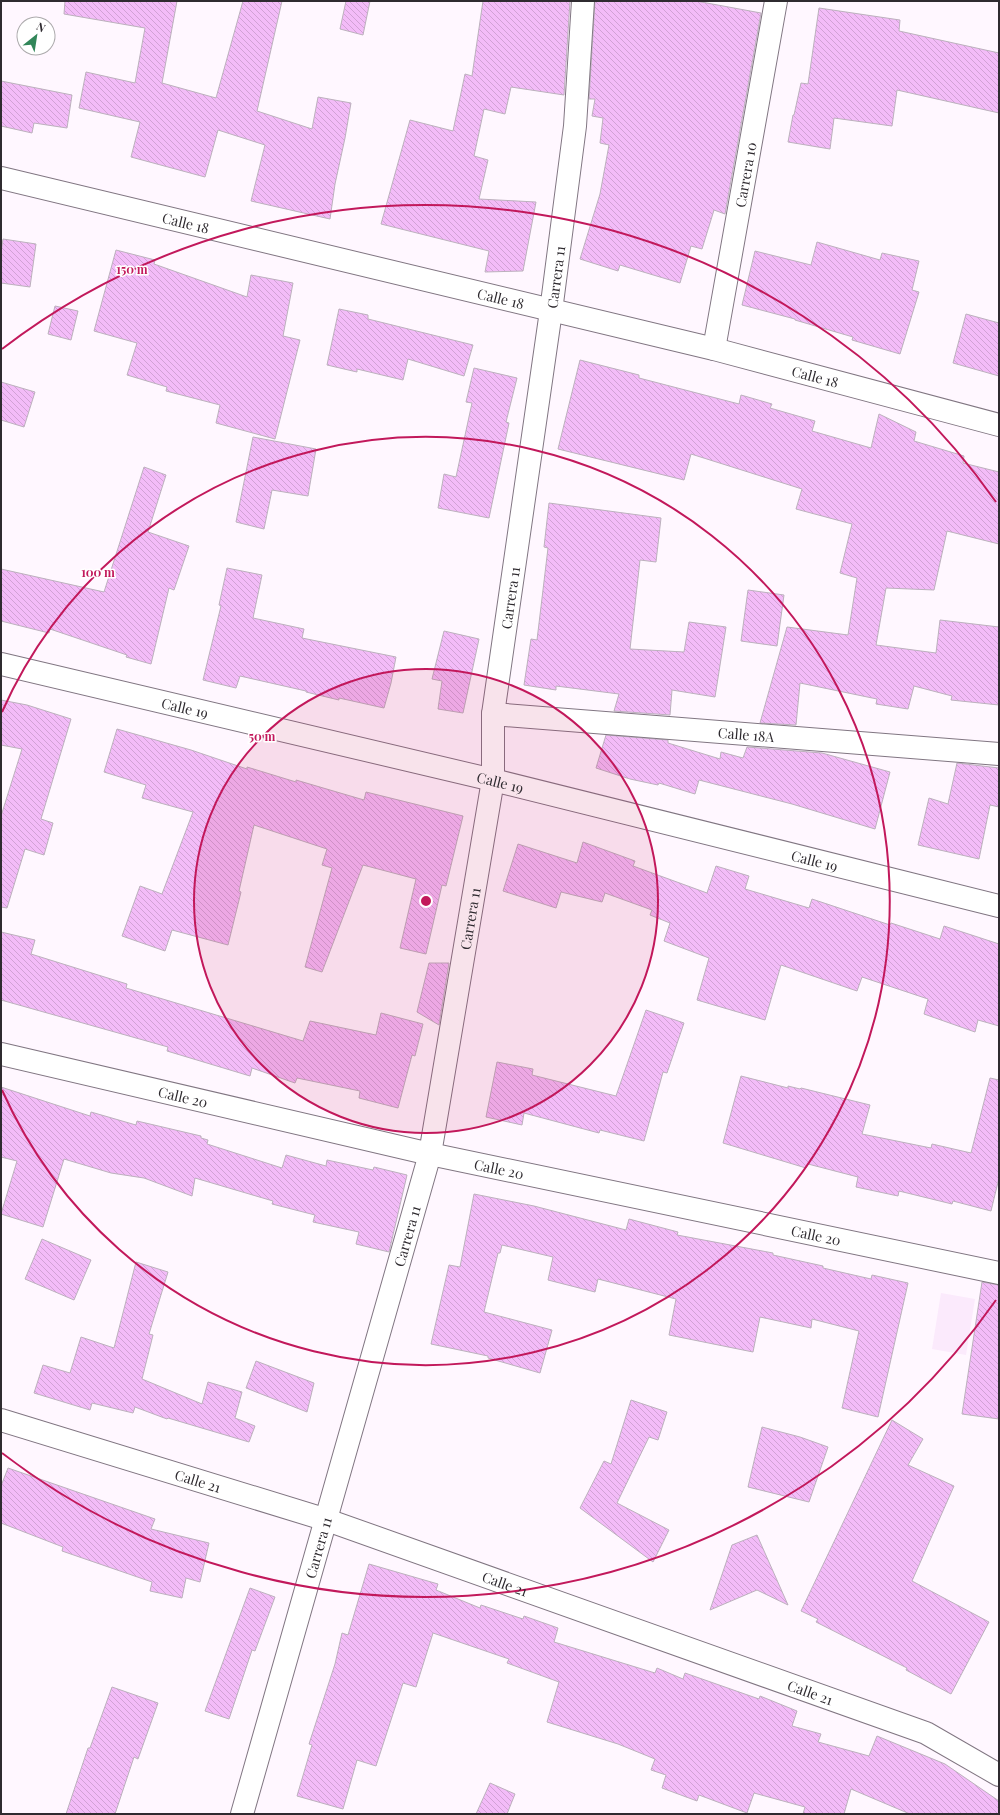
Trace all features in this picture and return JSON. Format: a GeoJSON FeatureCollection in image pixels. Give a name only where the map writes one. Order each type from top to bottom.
{"type":"FeatureCollection","features":[{"type":"Feature","properties":{"kind":"street","name":"Carrera 11"},"geometry":{"type":"LineString","coordinates":[[242,1814],[327,1520],[430,1154],[493,780],[494,714],[551,311],[575,126],[583,1]]}},
{"type":"Feature","properties":{"kind":"street","name":"Carrera 10"},"geometry":{"type":"LineString","coordinates":[[714,349],[776,1]]}},
{"type":"Feature","properties":{"kind":"street","name":"Calle 18"},"geometry":{"type":"LineString","coordinates":[[1,178],[714,349],[999,426]]}},
{"type":"Feature","properties":{"kind":"street","name":"Calle 19"},"geometry":{"type":"LineString","coordinates":[[1,664],[493,780],[999,906]]}},
{"type":"Feature","properties":{"kind":"street","name":"Calle 18A"},"geometry":{"type":"LineString","coordinates":[[494,714],[999,754]]}},
{"type":"Feature","properties":{"kind":"street","name":"Calle 20"},"geometry":{"type":"LineString","coordinates":[[1,1054],[430,1154],[999,1273]]}},
{"type":"Feature","properties":{"kind":"street","name":"Calle 21"},"geometry":{"type":"LineString","coordinates":[[1,1420],[327,1520],[926,1733],[999,1775]]}},
{"type":"Feature","properties":{"kind":"shaded area"},"geometry":{"type":"Polygon","coordinates":[[[941,1293],[975,1299],[966,1355],[932,1349],[941,1293]]]}},
{"type":"Feature","properties":{"kind":"building"},"geometry":{"type":"Polygon","coordinates":[[[65,1],[177,1],[162,83],[216,98],[243,1],[282,1],[257,111],[312,129],[318,97],[351,103],[335,184],[330,219],[251,201],[265,145],[218,130],[205,177],[131,157],[140,122],[79,108],[86,72],[135,83],[145,28],[64,14],[65,1]]]}},
{"type":"Feature","properties":{"kind":"building"},"geometry":{"type":"Polygon","coordinates":[[[346,1],[370,1],[363,35],[340,29],[346,1]]]}},
{"type":"Feature","properties":{"kind":"building"},"geometry":{"type":"Polygon","coordinates":[[[483,1],[570,1],[564,95],[511,87],[505,114],[484,109],[474,156],[488,160],[479,199],[536,202],[523,271],[485,272],[489,251],[381,224],[410,120],[453,131],[465,74],[472,76],[483,1]]]}},
{"type":"Feature","properties":{"kind":"building"},"geometry":{"type":"Polygon","coordinates":[[[595,1],[696,1],[761,13],[725,214],[714,210],[702,249],[691,246],[680,283],[620,265],[618,271],[580,259],[600,194],[609,145],[600,143],[603,118],[592,116],[595,99],[589,99],[595,1]]]}},
{"type":"Feature","properties":{"kind":"building"},"geometry":{"type":"Polygon","coordinates":[[[819,8],[900,20],[899,31],[999,53],[999,113],[897,90],[892,126],[834,118],[830,149],[788,142],[801,83],[808,84],[819,8]]]}},
{"type":"Feature","properties":{"kind":"building"},"geometry":{"type":"Polygon","coordinates":[[[1,81],[72,95],[67,128],[34,123],[32,133],[1,126],[1,81]]]}},
{"type":"Feature","properties":{"kind":"building"},"geometry":{"type":"Polygon","coordinates":[[[3,239],[36,244],[30,287],[1,283],[1,252],[3,239]]]}},
{"type":"Feature","properties":{"kind":"building"},"geometry":{"type":"Polygon","coordinates":[[[817,242],[880,260],[882,253],[919,261],[912,290],[919,292],[900,354],[852,340],[853,337],[795,319],[742,305],[755,251],[811,265],[817,242]]]}},
{"type":"Feature","properties":{"kind":"building"},"geometry":{"type":"Polygon","coordinates":[[[116,250],[155,260],[154,264],[247,297],[251,275],[293,283],[283,336],[300,340],[275,439],[216,423],[220,405],[166,391],[167,387],[127,375],[137,343],[94,331],[116,250]]]}},
{"type":"Feature","properties":{"kind":"building"},"geometry":{"type":"Polygon","coordinates":[[[55,306],[78,311],[71,340],[48,334],[55,306]]]}},
{"type":"Feature","properties":{"kind":"building"},"geometry":{"type":"Polygon","coordinates":[[[339,309],[368,315],[368,319],[473,345],[464,376],[408,359],[403,380],[357,369],[357,372],[327,365],[339,309]]]}},
{"type":"Feature","properties":{"kind":"building"},"geometry":{"type":"Polygon","coordinates":[[[966,314],[999,323],[999,376],[953,363],[966,314]]]}},
{"type":"Feature","properties":{"kind":"building"},"geometry":{"type":"Polygon","coordinates":[[[580,360],[639,375],[639,378],[739,404],[741,395],[772,404],[770,408],[815,421],[812,431],[871,448],[879,414],[916,432],[914,441],[964,456],[963,463],[999,472],[999,544],[947,531],[934,590],[886,588],[876,645],[936,653],[940,620],[999,627],[999,705],[951,700],[952,696],[914,686],[908,709],[876,704],[877,699],[800,683],[796,725],[760,723],[787,627],[848,635],[857,578],[840,573],[852,524],[796,509],[802,489],[691,454],[684,480],[558,449],[580,360]]]}},
{"type":"Feature","properties":{"kind":"building"},"geometry":{"type":"Polygon","coordinates":[[[474,368],[517,378],[506,422],[509,423],[489,518],[438,508],[444,474],[456,477],[472,403],[466,402],[474,368]]]}},
{"type":"Feature","properties":{"kind":"building"},"geometry":{"type":"Polygon","coordinates":[[[1,382],[35,392],[24,427],[1,420],[1,382]]]}},
{"type":"Feature","properties":{"kind":"building"},"geometry":{"type":"Polygon","coordinates":[[[253,437],[316,449],[308,496],[272,490],[264,529],[236,522],[253,437]]]}},
{"type":"Feature","properties":{"kind":"building"},"geometry":{"type":"Polygon","coordinates":[[[144,467],[166,475],[148,532],[189,546],[174,590],[169,588],[151,664],[126,657],[127,655],[50,629],[49,633],[1,621],[1,569],[104,592],[144,467]]]}},
{"type":"Feature","properties":{"kind":"building"},"geometry":{"type":"Polygon","coordinates":[[[549,503],[661,518],[656,562],[640,560],[630,649],[684,652],[689,622],[726,627],[715,697],[672,690],[670,715],[614,711],[619,694],[556,686],[556,690],[524,685],[531,639],[537,640],[548,548],[544,547],[549,503]]]}},
{"type":"Feature","properties":{"kind":"building"},"geometry":{"type":"Polygon","coordinates":[[[227,568],[262,575],[253,618],[304,629],[302,638],[396,657],[384,708],[339,698],[339,700],[240,676],[236,688],[203,680],[221,606],[219,605],[227,568]]]}},
{"type":"Feature","properties":{"kind":"building"},"geometry":{"type":"Polygon","coordinates":[[[748,590],[784,595],[777,646],[741,641],[748,590]]]}},
{"type":"Feature","properties":{"kind":"building"},"geometry":{"type":"Polygon","coordinates":[[[444,631],[479,639],[463,713],[438,709],[442,681],[432,679],[444,631]]]}},
{"type":"Feature","properties":{"kind":"building"},"geometry":{"type":"Polygon","coordinates":[[[1,700],[27,705],[71,719],[41,819],[53,823],[44,855],[25,849],[7,908],[1,907],[1,816],[22,749],[1,745],[1,700]]]}},
{"type":"Feature","properties":{"kind":"building"},"geometry":{"type":"Polygon","coordinates":[[[117,729],[191,750],[247,769],[247,767],[364,800],[366,792],[463,816],[446,886],[442,885],[426,954],[400,948],[416,879],[363,865],[322,972],[305,967],[332,868],[322,865],[327,849],[254,825],[239,891],[241,892],[228,945],[172,930],[165,951],[122,936],[140,886],[162,894],[193,812],[142,798],[146,785],[104,772],[117,729]]]}},
{"type":"Feature","properties":{"kind":"building"},"geometry":{"type":"Polygon","coordinates":[[[606,735],[668,740],[668,743],[720,759],[721,752],[743,758],[747,747],[822,753],[890,772],[875,829],[792,804],[699,780],[695,794],[659,783],[658,785],[630,779],[596,768],[606,735]]]}},
{"type":"Feature","properties":{"kind":"building"},"geometry":{"type":"Polygon","coordinates":[[[957,763],[999,768],[999,807],[990,805],[979,859],[918,845],[929,798],[948,804],[957,763]]]}},
{"type":"Feature","properties":{"kind":"building"},"geometry":{"type":"Polygon","coordinates":[[[583,842],[635,861],[633,866],[707,893],[716,866],[749,876],[745,889],[809,908],[812,899],[890,925],[891,923],[940,939],[944,926],[999,944],[999,1026],[978,1020],[975,1032],[924,1014],[928,999],[862,977],[857,991],[781,965],[765,1020],[697,1000],[709,958],[664,941],[670,923],[650,915],[652,910],[605,893],[602,902],[561,892],[556,908],[503,891],[518,844],[577,863],[583,842]]]}},
{"type":"Feature","properties":{"kind":"building"},"geometry":{"type":"Polygon","coordinates":[[[1,932],[35,940],[31,954],[127,984],[126,988],[303,1041],[310,1021],[376,1035],[381,1013],[423,1024],[415,1056],[412,1055],[398,1108],[359,1098],[360,1091],[297,1078],[295,1083],[252,1068],[250,1076],[167,1051],[168,1047],[1,1000],[1,932]]]}},
{"type":"Feature","properties":{"kind":"building"},"geometry":{"type":"Polygon","coordinates":[[[429,963],[449,963],[439,1025],[417,1012],[429,963]]]}},
{"type":"Feature","properties":{"kind":"building"},"geometry":{"type":"Polygon","coordinates":[[[646,1010],[684,1023],[667,1073],[663,1072],[644,1141],[600,1130],[599,1133],[524,1113],[522,1125],[486,1117],[497,1062],[533,1069],[532,1075],[616,1096],[646,1010]]]}},
{"type":"Feature","properties":{"kind":"building"},"geometry":{"type":"Polygon","coordinates":[[[741,1076],[788,1088],[788,1086],[801,1088],[870,1105],[862,1134],[931,1148],[932,1144],[971,1153],[990,1078],[999,1080],[999,1178],[991,1211],[953,1201],[952,1204],[899,1191],[898,1196],[856,1187],[858,1177],[808,1164],[806,1168],[723,1143],[741,1076]]]}},
{"type":"Feature","properties":{"kind":"building"},"geometry":{"type":"Polygon","coordinates":[[[1,1087],[90,1116],[91,1112],[136,1125],[137,1121],[201,1136],[201,1138],[208,1140],[207,1144],[282,1168],[286,1155],[326,1166],[327,1160],[373,1170],[374,1167],[407,1175],[389,1252],[356,1244],[359,1232],[313,1222],[315,1215],[272,1204],[273,1201],[195,1178],[192,1196],[144,1178],[111,1173],[64,1159],[43,1227],[1,1214],[17,1161],[1,1157],[1,1087]]]}},
{"type":"Feature","properties":{"kind":"building"},"geometry":{"type":"Polygon","coordinates":[[[474,1194],[534,1206],[626,1230],[629,1219],[678,1232],[677,1235],[773,1253],[773,1255],[823,1266],[823,1268],[871,1279],[872,1275],[908,1283],[878,1417],[842,1408],[859,1331],[812,1319],[811,1328],[760,1317],[753,1352],[669,1335],[676,1299],[598,1279],[595,1292],[548,1280],[553,1257],[502,1245],[500,1253],[498,1253],[484,1312],[552,1330],[540,1373],[488,1358],[488,1356],[431,1344],[449,1265],[460,1267],[474,1194]]]}},
{"type":"Feature","properties":{"kind":"building"},"geometry":{"type":"Polygon","coordinates":[[[42,1239],[91,1260],[74,1300],[25,1279],[42,1239]]]}},
{"type":"Feature","properties":{"kind":"building"},"geometry":{"type":"Polygon","coordinates":[[[136,1262],[168,1272],[149,1334],[153,1335],[142,1379],[202,1404],[208,1382],[242,1392],[235,1418],[255,1426],[249,1442],[168,1418],[167,1419],[135,1407],[133,1413],[92,1403],[90,1410],[34,1393],[43,1365],[70,1373],[81,1337],[114,1348],[136,1262]]]}},
{"type":"Feature","properties":{"kind":"building"},"geometry":{"type":"Polygon","coordinates":[[[982,1282],[999,1285],[999,1419],[962,1414],[982,1282]]]}},
{"type":"Feature","properties":{"kind":"building"},"geometry":{"type":"Polygon","coordinates":[[[256,1361],[314,1383],[307,1412],[246,1388],[256,1361]]]}},
{"type":"Feature","properties":{"kind":"building"},"geometry":{"type":"Polygon","coordinates":[[[631,1400],[667,1412],[658,1440],[649,1437],[617,1503],[669,1530],[653,1562],[580,1508],[604,1461],[611,1464],[631,1400]]]}},
{"type":"Feature","properties":{"kind":"building"},"geometry":{"type":"Polygon","coordinates":[[[892,1420],[923,1439],[908,1465],[954,1486],[912,1581],[989,1622],[951,1694],[906,1670],[907,1668],[816,1622],[818,1619],[801,1611],[892,1420]]]}},
{"type":"Feature","properties":{"kind":"building"},"geometry":{"type":"Polygon","coordinates":[[[762,1427],[800,1437],[828,1447],[809,1502],[748,1487],[762,1427]]]}},
{"type":"Feature","properties":{"kind":"building"},"geometry":{"type":"Polygon","coordinates":[[[8,1468],[155,1519],[151,1529],[209,1543],[200,1582],[186,1578],[182,1598],[150,1591],[152,1582],[62,1551],[63,1547],[1,1523],[1,1486],[8,1468]]]}},
{"type":"Feature","properties":{"kind":"building"},"geometry":{"type":"Polygon","coordinates":[[[757,1535],[788,1605],[757,1590],[710,1610],[732,1545],[757,1535]]]}},
{"type":"Feature","properties":{"kind":"building"},"geometry":{"type":"Polygon","coordinates":[[[369,1564],[438,1584],[436,1590],[480,1608],[481,1605],[523,1619],[524,1616],[558,1628],[554,1642],[655,1673],[657,1668],[683,1679],[685,1673],[759,1699],[760,1696],[797,1711],[792,1726],[821,1734],[818,1742],[869,1756],[877,1736],[945,1764],[999,1801],[999,1814],[910,1814],[851,1789],[844,1814],[803,1814],[805,1807],[754,1793],[747,1813],[699,1795],[697,1801],[662,1788],[666,1775],[651,1770],[655,1759],[618,1744],[547,1722],[559,1682],[507,1663],[509,1659],[433,1633],[416,1687],[403,1683],[376,1766],[357,1760],[343,1809],[297,1796],[312,1745],[309,1744],[335,1664],[342,1633],[348,1635],[369,1564]]]}},
{"type":"Feature","properties":{"kind":"building"},"geometry":{"type":"Polygon","coordinates":[[[250,1588],[275,1597],[255,1651],[252,1650],[229,1719],[205,1711],[250,1588]]]}},
{"type":"Feature","properties":{"kind":"building"},"geometry":{"type":"Polygon","coordinates":[[[112,1687],[158,1703],[138,1759],[134,1757],[115,1814],[66,1814],[88,1748],[90,1748],[112,1687]]]}},
{"type":"Feature","properties":{"kind":"building"},"geometry":{"type":"Polygon","coordinates":[[[490,1783],[515,1794],[507,1814],[476,1814],[490,1783]]]}}]}
